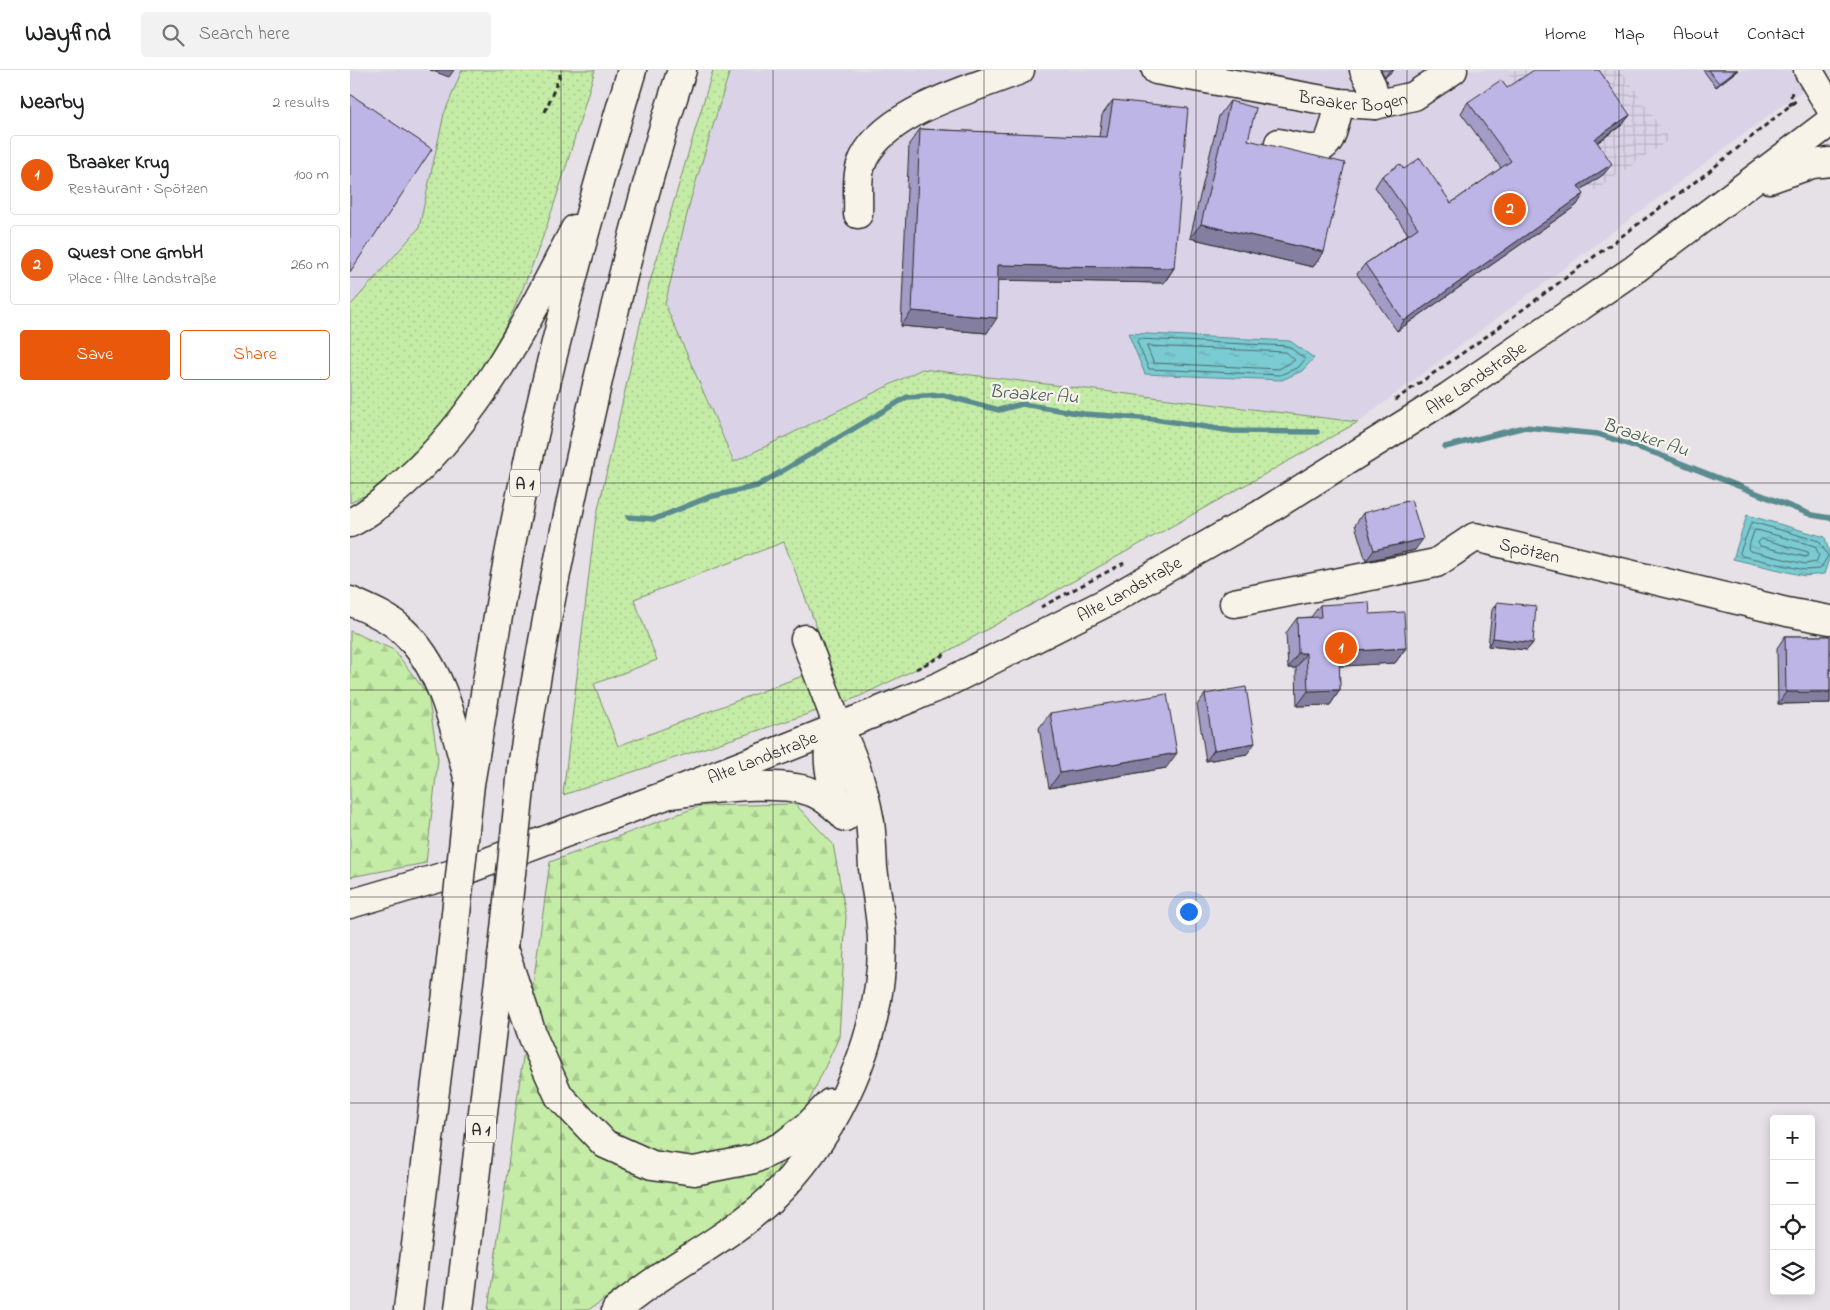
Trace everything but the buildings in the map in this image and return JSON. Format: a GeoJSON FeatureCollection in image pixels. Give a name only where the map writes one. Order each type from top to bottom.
{"type":"FeatureCollection","features":[{"type":"Feature","properties":{"kind":"main road","name":"A 1"},"geometry":{"type":"LineString","coordinates":[[408,1310],[450,969],[470,784],[508,560],[547,379],[597,185],[632,70]]}},
{"type":"Feature","properties":{"kind":"main road","name":"A 1"},"geometry":{"type":"LineString","coordinates":[[459,1310],[523,761],[538,660],[556,569],[611,320],[682,70]]}},
{"type":"Feature","properties":{"kind":"main road"},"geometry":{"type":"LineString","coordinates":[[858,214],[860,166],[869,148],[882,133],[898,121],[923,108],[1020,70]]}},
{"type":"Feature","properties":{"kind":"main road","name":"Braaker Bogen"},"geometry":{"type":"LineString","coordinates":[[1156,70],[1340,103],[1375,105],[1414,96],[1454,70]]}},
{"type":"Feature","properties":{"kind":"main road"},"geometry":{"type":"LineString","coordinates":[[1364,70],[1372,86],[1375,105]]}},
{"type":"Feature","properties":{"kind":"main road"},"geometry":{"type":"LineString","coordinates":[[1812,77],[1830,107]]}},
{"type":"Feature","properties":{"kind":"main road"},"geometry":{"type":"LineString","coordinates":[[1279,143],[1311,150],[1320,149],[1327,143],[1333,133],[1340,103]]}},
{"type":"Feature","properties":{"kind":"main road","name":"Alte Landstraße"},"geometry":{"type":"LineString","coordinates":[[350,904],[466,870],[669,794],[877,712],[948,682],[1107,602],[1258,516],[1456,391],[1635,269],[1830,122]]}},
{"type":"Feature","properties":{"kind":"main road"},"geometry":{"type":"LineString","coordinates":[[1742,189],[1792,170],[1812,164],[1830,162]]}},
{"type":"Feature","properties":{"kind":"main road"},"geometry":{"type":"LineString","coordinates":[[350,523],[392,494],[433,457],[469,414],[532,311],[597,185]]}},
{"type":"Feature","properties":{"kind":"main road","name":"Spötzen"},"geometry":{"type":"LineString","coordinates":[[1234,602],[1436,563],[1475,537],[1786,612],[1830,620]]}},
{"type":"Feature","properties":{"kind":"main road"},"geometry":{"type":"LineString","coordinates":[[350,601],[375,612],[403,630],[422,653],[437,679],[470,784]]}},
{"type":"Feature","properties":{"kind":"main road"},"geometry":{"type":"LineString","coordinates":[[616,1310],[670,1271],[721,1239],[769,1200],[791,1179],[822,1138],[836,1115],[872,1023],[880,984],[882,939],[879,900],[873,869],[870,824],[862,782],[851,751],[838,726],[805,639]]}},
{"type":"Feature","properties":{"kind":"main road"},"geometry":{"type":"LineString","coordinates":[[838,726],[830,743],[828,758],[830,772],[842,813],[873,869]]}},
{"type":"Feature","properties":{"kind":"main road"},"geometry":{"type":"LineString","coordinates":[[669,794],[741,786],[789,787],[814,792],[842,813]]}},
{"type":"Feature","properties":{"kind":"main road"},"geometry":{"type":"LineString","coordinates":[[502,948],[534,1040],[559,1096],[605,1144],[652,1165],[694,1171],[754,1159],[782,1146],[808,1126],[851,1080]]}},
{"type":"Feature","properties":{"kind":"path"},"geometry":{"type":"LineString","coordinates":[[545,112],[562,70]]}},
{"type":"Feature","properties":{"kind":"path"},"geometry":{"type":"LineString","coordinates":[[1391,403],[1487,336],[1707,174],[1812,77]]}},
{"type":"Feature","properties":{"kind":"path"},"geometry":{"type":"LineString","coordinates":[[1032,611],[1127,562]]}},
{"type":"Feature","properties":{"kind":"path"},"geometry":{"type":"LineString","coordinates":[[911,671],[955,651]]}},
{"type":"Feature","properties":{"kind":"shaded area"},"geometry":{"type":"Polygon","coordinates":[[[350,70],[462,70],[444,114],[419,228],[350,306],[350,70]]]}},
{"type":"Feature","properties":{"kind":"shaded area"},"geometry":{"type":"Polygon","coordinates":[[[730,70],[1830,70],[1358,422],[922,369],[734,462],[665,304],[691,198],[730,70]]]}},
{"type":"Feature","properties":{"kind":"shaded area"},"geometry":{"type":"Polygon","coordinates":[[[1505,70],[1621,70],[1669,140],[1591,193],[1505,70]]]}},
{"type":"Feature","properties":{"kind":"green space"},"geometry":{"type":"Polygon","coordinates":[[[462,70],[595,70],[542,239],[520,295],[494,348],[464,398],[427,443],[383,484],[350,503],[350,306],[419,228],[444,114],[462,70]]]}},
{"type":"Feature","properties":{"kind":"green space"},"geometry":{"type":"Polygon","coordinates":[[[713,70],[730,70],[691,198],[665,304],[734,462],[922,369],[1358,422],[918,668],[856,698],[563,795],[595,523],[649,285],[713,70]],[[784,542],[634,599],[657,660],[594,684],[618,746],[831,665],[784,542]]]}},
{"type":"Feature","properties":{"kind":"green space"},"geometry":{"type":"Polygon","coordinates":[[[350,631],[394,650],[428,695],[438,759],[426,863],[350,877],[350,631]]]}},
{"type":"Feature","properties":{"kind":"green space"},"geometry":{"type":"Polygon","coordinates":[[[795,804],[833,844],[846,916],[839,1037],[772,1181],[671,1256],[588,1310],[488,1310],[550,862],[700,806],[795,804]]]}},
{"type":"Feature","properties":{"kind":"water"},"geometry":{"type":"Polygon","coordinates":[[[1128,333],[1290,341],[1314,358],[1302,371],[1282,380],[1145,374],[1128,333]]]}},
{"type":"Feature","properties":{"kind":"water"},"geometry":{"type":"Polygon","coordinates":[[[1747,515],[1825,537],[1830,556],[1824,574],[1805,576],[1733,559],[1747,515]]]}},
{"type":"Feature","properties":{"kind":"waterway","name":"Braaker Au"},"geometry":{"type":"LineString","coordinates":[[628,517],[655,519],[709,497],[757,486],[907,397],[943,395],[999,410],[1022,404],[1084,414],[1154,419],[1232,431],[1317,432]]}},
{"type":"Feature","properties":{"kind":"waterway","name":"Braaker Au"},"geometry":{"type":"LineString","coordinates":[[1445,447],[1525,427],[1598,434],[1660,455],[1812,515],[1830,518]]}},
{"type":"Feature","properties":{"kind":"place","name":"Quest One GmbH"},"geometry":{"type":"Point","coordinates":[1510,209]}},
{"type":"Feature","properties":{"kind":"place","name":"Braaker Krug"},"geometry":{"type":"Point","coordinates":[1341,648]}}]}
